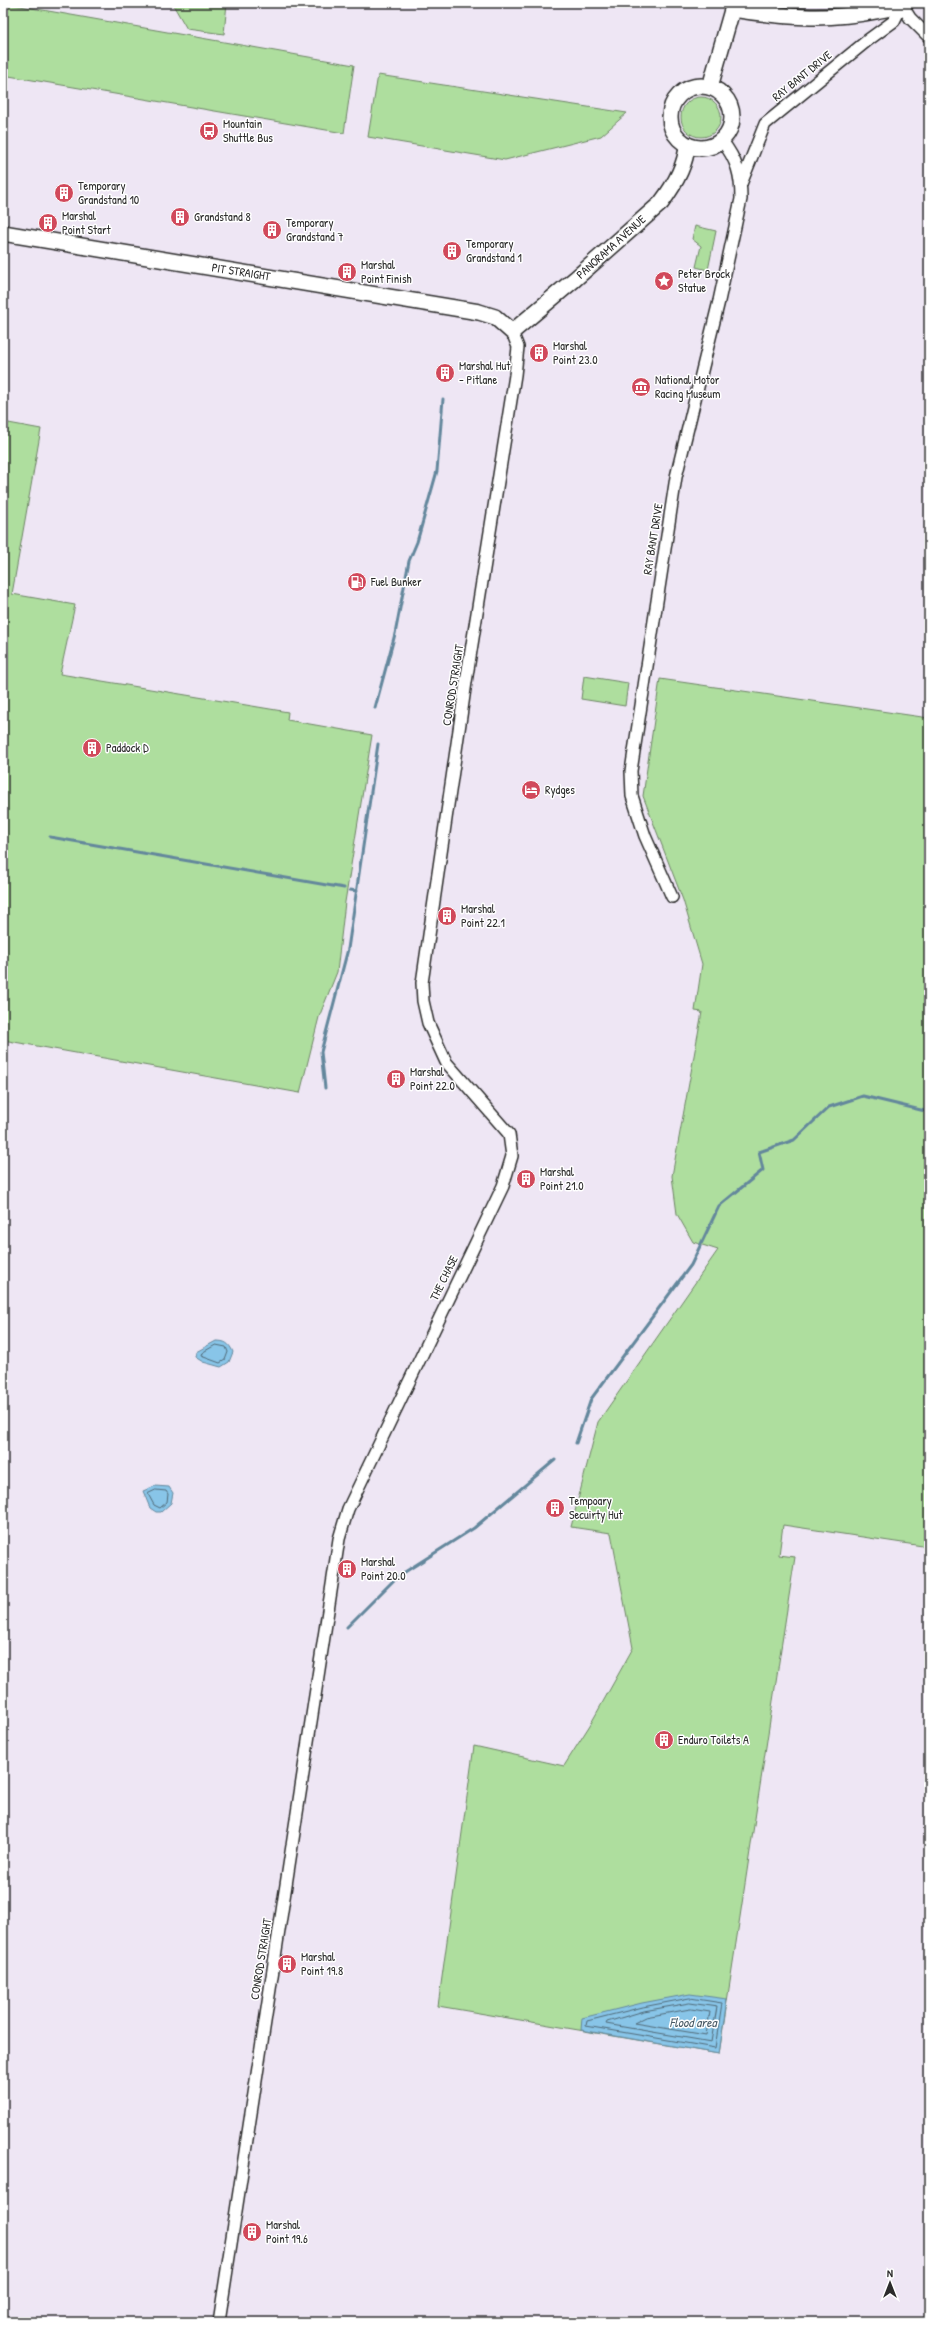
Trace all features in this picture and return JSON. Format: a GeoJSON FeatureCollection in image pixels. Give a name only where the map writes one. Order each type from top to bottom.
{"type":"FeatureCollection","features":[{"type":"Feature","properties":{"kind":"street"},"geometry":{"type":"LineString","coordinates":[[710,87],[734,6],[782,17],[819,18],[843,16],[904,4],[910,18],[929,37]]}},
{"type":"Feature","properties":{"kind":"street","name":"RAY BANT DRIVE"},"geometry":{"type":"LineString","coordinates":[[672,897],[638,816],[632,796],[631,771],[676,477],[721,294],[738,214],[741,184],[765,124],[863,44],[894,21],[904,4]]}},
{"type":"Feature","properties":{"kind":"street"},"geometry":{"type":"LineString","coordinates":[[692,87],[710,87],[722,94],[731,106],[732,125],[722,141],[705,148],[687,145],[680,140],[671,125],[672,106],[676,98],[692,87]]}},
{"type":"Feature","properties":{"kind":"street","name":"RAY BANT DRIVE"},"geometry":{"type":"LineString","coordinates":[[722,141],[734,156],[741,184]]}},
{"type":"Feature","properties":{"kind":"street","name":"PANORAMA AVENUE"},"geometry":{"type":"LineString","coordinates":[[512,332],[661,203],[669,192],[687,154],[687,145]]}},
{"type":"Feature","properties":{"kind":"street","name":"PIT STRAIGHT"},"geometry":{"type":"LineString","coordinates":[[3,233],[479,312],[495,317],[512,332]]}},
{"type":"Feature","properties":{"kind":"street","name":"CONROD STRAIGHT"},"geometry":{"type":"LineString","coordinates":[[422,983],[444,826],[518,352],[516,339],[512,332]]}},
{"type":"Feature","properties":{"kind":"street","name":"THE CHASE"},"geometry":{"type":"LineString","coordinates":[[328,1599],[339,1539],[348,1509],[502,1186],[512,1156],[512,1142],[503,1125],[457,1076],[438,1048],[428,1023],[423,1001],[422,983]]}},
{"type":"Feature","properties":{"kind":"street","name":"CONROD STRAIGHT"},"geometry":{"type":"LineString","coordinates":[[220,2322],[328,1599]]}},
{"type":"Feature","properties":{"kind":"green space"},"geometry":{"type":"Polygon","coordinates":[[[3,3],[354,65],[344,133],[3,75],[3,3]]]}},
{"type":"Feature","properties":{"kind":"green space"},"geometry":{"type":"Polygon","coordinates":[[[172,3],[227,3],[224,34],[187,29],[172,3]]]}},
{"type":"Feature","properties":{"kind":"green space"},"geometry":{"type":"Polygon","coordinates":[[[378,75],[627,113],[601,136],[505,160],[368,137],[378,75]]]}},
{"type":"Feature","properties":{"kind":"green space"},"geometry":{"type":"Polygon","coordinates":[[[705,97],[712,100],[718,106],[721,117],[720,125],[712,134],[705,137],[697,137],[690,134],[682,125],[681,113],[684,106],[693,98],[705,97]]]}},
{"type":"Feature","properties":{"kind":"green space"},"geometry":{"type":"Polygon","coordinates":[[[695,226],[716,231],[708,270],[696,267],[701,246],[692,239],[695,226]]]}},
{"type":"Feature","properties":{"kind":"green space"},"geometry":{"type":"Polygon","coordinates":[[[3,422],[41,429],[12,594],[75,605],[60,674],[288,712],[287,720],[372,735],[345,902],[337,972],[319,1017],[300,1093],[3,1040],[3,422]]]}},
{"type":"Feature","properties":{"kind":"green space"},"geometry":{"type":"Polygon","coordinates":[[[584,676],[628,683],[625,706],[581,699],[584,676]]]}},
{"type":"Feature","properties":{"kind":"green space"},"geometry":{"type":"Polygon","coordinates":[[[660,679],[929,718],[929,1547],[783,1525],[779,1555],[795,1557],[719,2054],[438,2006],[474,1746],[564,1766],[590,1725],[633,1648],[611,1533],[571,1527],[598,1422],[718,1250],[693,1242],[677,1214],[672,1176],[702,1012],[695,1011],[702,964],[683,900],[643,796],[660,679]]]}},
{"type":"Feature","properties":{"kind":"water"},"geometry":{"type":"Polygon","coordinates":[[[216,1341],[226,1343],[230,1346],[233,1352],[229,1362],[221,1367],[203,1362],[195,1357],[196,1352],[216,1341]]]}},
{"type":"Feature","properties":{"kind":"water"},"geometry":{"type":"Polygon","coordinates":[[[155,1486],[169,1487],[173,1493],[171,1503],[161,1512],[156,1512],[150,1508],[143,1491],[155,1486]]]}},
{"type":"Feature","properties":{"kind":"water","name":"Flood area"},"geometry":{"type":"Polygon","coordinates":[[[690,1994],[727,1999],[719,2054],[581,2030],[582,2018],[642,2003],[690,1994]]]}},
{"type":"Feature","properties":{"kind":"waterway"},"geometry":{"type":"LineString","coordinates":[[375,708],[395,634],[409,561],[417,542],[437,471],[443,399]]}},
{"type":"Feature","properties":{"kind":"waterway"},"geometry":{"type":"LineString","coordinates":[[325,1088],[321,1052],[348,949],[378,744]]}},
{"type":"Feature","properties":{"kind":"waterway"},"geometry":{"type":"LineString","coordinates":[[50,837],[344,888]]}},
{"type":"Feature","properties":{"kind":"waterway"},"geometry":{"type":"LineString","coordinates":[[350,890],[357,891]]}},
{"type":"Feature","properties":{"kind":"waterway"},"geometry":{"type":"LineString","coordinates":[[576,1443],[591,1399],[691,1265],[719,1206],[763,1170],[759,1152],[794,1140],[829,1107],[863,1096],[929,1112]]}},
{"type":"Feature","properties":{"kind":"waterway"},"geometry":{"type":"LineString","coordinates":[[347,1627],[397,1577],[474,1528],[555,1460]]}},
{"type":"Feature","properties":{"kind":"place","name":"Mountain Shuttle Bus"},"geometry":{"type":"Point","coordinates":[209,131]}},
{"type":"Feature","properties":{"kind":"place","name":"Temporary Grandstand 10"},"geometry":{"type":"Point","coordinates":[64,193]}},
{"type":"Feature","properties":{"kind":"place","name":"Grandstand 8"},"geometry":{"type":"Point","coordinates":[180,217]}},
{"type":"Feature","properties":{"kind":"place","name":"Marshal Point Start"},"geometry":{"type":"Point","coordinates":[48,223]}},
{"type":"Feature","properties":{"kind":"place","name":"Temporary Grandstand 7"},"geometry":{"type":"Point","coordinates":[272,230]}},
{"type":"Feature","properties":{"kind":"place","name":"Temporary Grandstand 1"},"geometry":{"type":"Point","coordinates":[452,251]}},
{"type":"Feature","properties":{"kind":"place","name":"Marshal Point Finish"},"geometry":{"type":"Point","coordinates":[347,272]}},
{"type":"Feature","properties":{"kind":"place","name":"Peter Brock Statue"},"geometry":{"type":"Point","coordinates":[664,281]}},
{"type":"Feature","properties":{"kind":"place","name":"Marshal Point 23.0"},"geometry":{"type":"Point","coordinates":[539,353]}},
{"type":"Feature","properties":{"kind":"place","name":"Marshal Hut - Pitlane"},"geometry":{"type":"Point","coordinates":[445,373]}},
{"type":"Feature","properties":{"kind":"place","name":"National Motor Racing Museum"},"geometry":{"type":"Point","coordinates":[641,387]}},
{"type":"Feature","properties":{"kind":"place","name":"Fuel Bunker"},"geometry":{"type":"Point","coordinates":[357,582]}},
{"type":"Feature","properties":{"kind":"place","name":"Paddock D"},"geometry":{"type":"Point","coordinates":[92,748]}},
{"type":"Feature","properties":{"kind":"place","name":"Rydges"},"geometry":{"type":"Point","coordinates":[531,790]}},
{"type":"Feature","properties":{"kind":"place","name":"Marshal Point 22.1"},"geometry":{"type":"Point","coordinates":[447,916]}},
{"type":"Feature","properties":{"kind":"place","name":"Marshal Point 22.0"},"geometry":{"type":"Point","coordinates":[396,1079]}},
{"type":"Feature","properties":{"kind":"place","name":"Marshal Point 21.0"},"geometry":{"type":"Point","coordinates":[526,1179]}},
{"type":"Feature","properties":{"kind":"place","name":"Tempoary Secuirty Hut"},"geometry":{"type":"Point","coordinates":[555,1508]}},
{"type":"Feature","properties":{"kind":"place","name":"Marshal Point 20.0"},"geometry":{"type":"Point","coordinates":[347,1569]}},
{"type":"Feature","properties":{"kind":"place","name":"Enduro Toilets A"},"geometry":{"type":"Point","coordinates":[664,1740]}},
{"type":"Feature","properties":{"kind":"place","name":"Marshal Point 19.8"},"geometry":{"type":"Point","coordinates":[287,1964]}},
{"type":"Feature","properties":{"kind":"place","name":"Marshal Point 19.6"},"geometry":{"type":"Point","coordinates":[252,2232]}}]}
